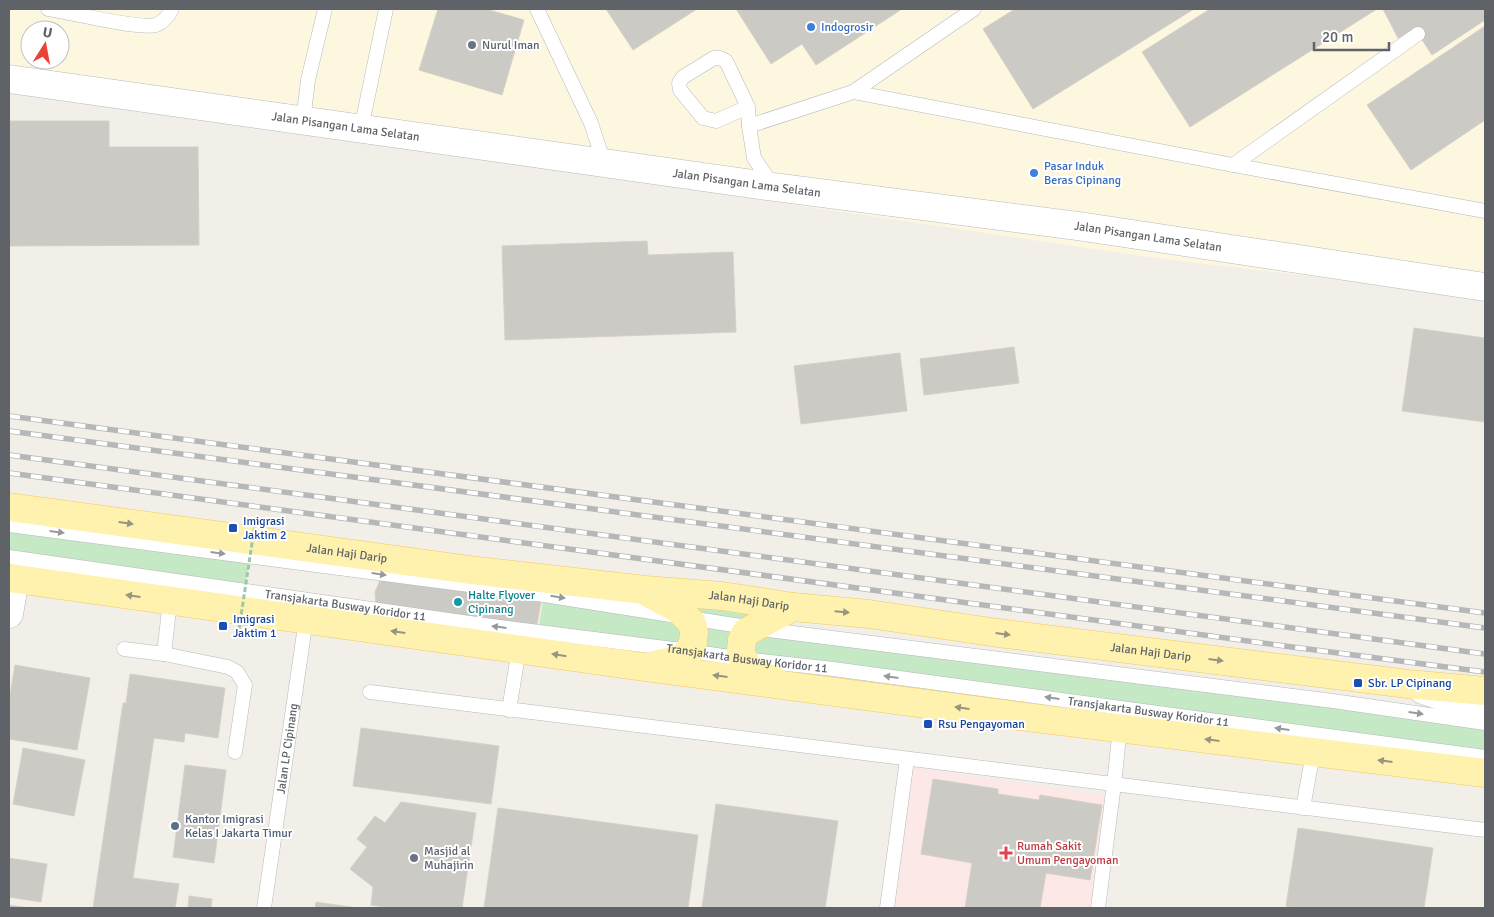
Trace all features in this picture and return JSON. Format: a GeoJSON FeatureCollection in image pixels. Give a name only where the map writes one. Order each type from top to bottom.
{"type":"FeatureCollection","features":[{"type":"Feature","properties":{"kind":"main road","name":"Jalan Haji Darip"},"geometry":{"type":"LineString","coordinates":[[9,508],[470,570],[645,590],[722,596],[793,607],[869,614],[998,633],[1408,684]]}},
{"type":"Feature","properties":{"kind":"main road"},"geometry":{"type":"LineString","coordinates":[[11,571],[170,601],[519,648],[644,667],[1313,753],[1485,773]]}},
{"type":"Feature","properties":{"kind":"main road"},"geometry":{"type":"LineString","coordinates":[[644,667],[682,658],[689,651],[694,633],[692,623],[678,609],[645,590]]}},
{"type":"Feature","properties":{"kind":"main road"},"geometry":{"type":"LineString","coordinates":[[786,685],[756,673],[749,668],[743,659],[741,650],[742,640],[746,632],[793,607]]}},
{"type":"Feature","properties":{"kind":"main road"},"geometry":{"type":"LineString","coordinates":[[1408,684],[1485,691]]}},
{"type":"Feature","properties":{"kind":"street","name":"Jalan Pisangan Lama Selatan"},"geometry":{"type":"LineString","coordinates":[[9,78],[774,187],[1078,226],[1485,287]]}},
{"type":"Feature","properties":{"kind":"street"},"geometry":{"type":"LineString","coordinates":[[9,614],[11,571]]}},
{"type":"Feature","properties":{"kind":"street","name":"Jalan Haji Darip"},"geometry":{"type":"LineString","coordinates":[[1408,684],[1485,711]]}},
{"type":"Feature","properties":{"kind":"lane"},"geometry":{"type":"LineString","coordinates":[[48,9],[137,25],[156,25],[169,16],[172,9]]}},
{"type":"Feature","properties":{"kind":"lane"},"geometry":{"type":"LineString","coordinates":[[303,121],[308,80],[325,9]]}},
{"type":"Feature","properties":{"kind":"lane"},"geometry":{"type":"LineString","coordinates":[[360,129],[386,9]]}},
{"type":"Feature","properties":{"kind":"lane"},"geometry":{"type":"LineString","coordinates":[[537,9],[591,123],[604,163]]}},
{"type":"Feature","properties":{"kind":"lane"},"geometry":{"type":"LineString","coordinates":[[749,126],[853,92],[974,9]]}},
{"type":"Feature","properties":{"kind":"lane"},"geometry":{"type":"LineString","coordinates":[[1234,165],[1418,34]]}},
{"type":"Feature","properties":{"kind":"lane"},"geometry":{"type":"LineString","coordinates":[[748,107],[716,121],[703,118],[680,90],[679,83],[683,78],[714,58],[726,61],[748,107],[754,158],[774,187]]}},
{"type":"Feature","properties":{"kind":"lane"},"geometry":{"type":"LineString","coordinates":[[853,92],[1485,211]]}},
{"type":"Feature","properties":{"kind":"lane"},"geometry":{"type":"LineString","coordinates":[[9,525],[544,595],[753,628],[1485,722]]}},
{"type":"Feature","properties":{"kind":"lane","name":"Transjakarta Busway Koridor 11"},"geometry":{"type":"LineString","coordinates":[[11,571],[411,616],[833,669],[1485,757]]}},
{"type":"Feature","properties":{"kind":"lane"},"geometry":{"type":"LineString","coordinates":[[164,654],[170,601]]}},
{"type":"Feature","properties":{"kind":"lane","name":"Jalan LP Cipinang"},"geometry":{"type":"LineString","coordinates":[[264,908],[306,619]]}},
{"type":"Feature","properties":{"kind":"lane"},"geometry":{"type":"LineString","coordinates":[[509,710],[519,648]]}},
{"type":"Feature","properties":{"kind":"lane"},"geometry":{"type":"LineString","coordinates":[[124,649],[164,654],[228,667],[237,672],[245,685],[235,752]]}},
{"type":"Feature","properties":{"kind":"lane"},"geometry":{"type":"LineString","coordinates":[[370,692],[1485,830]]}},
{"type":"Feature","properties":{"kind":"lane"},"geometry":{"type":"LineString","coordinates":[[1098,908],[1120,728]]}},
{"type":"Feature","properties":{"kind":"lane"},"geometry":{"type":"LineString","coordinates":[[1303,808],[1313,753]]}},
{"type":"Feature","properties":{"kind":"lane"},"geometry":{"type":"LineString","coordinates":[[887,908],[907,759]]}},
{"type":"Feature","properties":{"kind":"path"},"geometry":{"type":"LineString","coordinates":[[239,629],[256,517]]}},
{"type":"Feature","properties":{"kind":"shaded area","name":"Pasar Induk Beras Cipinang"},"geometry":{"type":"Polygon","coordinates":[[[9,9],[1485,9],[1485,297],[1155,258],[9,89],[9,9]]]}},
{"type":"Feature","properties":{"kind":"shaded area","name":"Rumah Sakit Umum Pengayoman"},"geometry":{"type":"Polygon","coordinates":[[[913,767],[1118,797],[1103,908],[894,908],[913,767]]]}},
{"type":"Feature","properties":{"kind":"green space"},"geometry":{"type":"Polygon","coordinates":[[[9,525],[250,557],[244,591],[9,558],[9,525]]]}},
{"type":"Feature","properties":{"kind":"green space"},"geometry":{"type":"Polygon","coordinates":[[[645,590],[793,607],[762,624],[1485,722],[1485,757],[772,662],[756,673],[538,632],[544,595],[645,590]]]}},
{"type":"Feature","properties":{"kind":"building","name":"Nurul Iman"},"geometry":{"type":"Polygon","coordinates":[[[438,9],[486,9],[524,20],[502,95],[419,70],[438,9]]]}},
{"type":"Feature","properties":{"kind":"building"},"geometry":{"type":"Polygon","coordinates":[[[606,9],[697,9],[633,50],[606,9]]]}},
{"type":"Feature","properties":{"kind":"building","name":"Indogrosir"},"geometry":{"type":"Polygon","coordinates":[[[736,9],[902,9],[816,65],[802,44],[771,64],[736,9]]]}},
{"type":"Feature","properties":{"kind":"building"},"geometry":{"type":"Polygon","coordinates":[[[1015,9],[1194,9],[1033,109],[983,29],[1015,9]]]}},
{"type":"Feature","properties":{"kind":"building"},"geometry":{"type":"Polygon","coordinates":[[[1210,9],[1377,9],[1190,127],[1142,52],[1210,9]]]}},
{"type":"Feature","properties":{"kind":"building"},"geometry":{"type":"Polygon","coordinates":[[[1383,9],[1485,9],[1485,20],[1432,55],[1415,29],[1398,38],[1383,9]]]}},
{"type":"Feature","properties":{"kind":"building"},"geometry":{"type":"Polygon","coordinates":[[[1485,26],[1485,120],[1411,170],[1367,105],[1485,26]]]}},
{"type":"Feature","properties":{"kind":"building"},"geometry":{"type":"Polygon","coordinates":[[[9,121],[109,121],[109,147],[198,147],[199,245],[9,246],[9,121]]]}},
{"type":"Feature","properties":{"kind":"building"},"geometry":{"type":"Polygon","coordinates":[[[647,241],[648,255],[733,252],[736,332],[505,340],[502,246],[647,241]]]}},
{"type":"Feature","properties":{"kind":"building"},"geometry":{"type":"Polygon","coordinates":[[[1414,328],[1485,338],[1485,422],[1402,411],[1414,328]]]}},
{"type":"Feature","properties":{"kind":"building"},"geometry":{"type":"Polygon","coordinates":[[[1014,347],[1019,383],[924,395],[920,359],[1014,347]]]}},
{"type":"Feature","properties":{"kind":"building"},"geometry":{"type":"Polygon","coordinates":[[[900,353],[907,411],[801,424],[794,366],[900,353]]]}},
{"type":"Feature","properties":{"kind":"building","name":"Halte Flyover Cipinang"},"geometry":{"type":"Polygon","coordinates":[[[382,576],[542,596],[536,630],[376,608],[375,592],[382,576]]]}},
{"type":"Feature","properties":{"kind":"building"},"geometry":{"type":"Polygon","coordinates":[[[15,665],[90,678],[77,750],[9,739],[9,701],[15,665]]]}},
{"type":"Feature","properties":{"kind":"building"},"geometry":{"type":"Polygon","coordinates":[[[130,674],[225,688],[218,738],[185,733],[184,742],[154,738],[133,878],[179,884],[175,908],[93,908],[123,703],[126,703],[130,674]]]}},
{"type":"Feature","properties":{"kind":"building"},"geometry":{"type":"Polygon","coordinates":[[[361,728],[499,746],[491,804],[353,786],[361,728]]]}},
{"type":"Feature","properties":{"kind":"building"},"geometry":{"type":"Polygon","coordinates":[[[23,748],[85,760],[74,816],[13,804],[23,748]]]}},
{"type":"Feature","properties":{"kind":"building"},"geometry":{"type":"Polygon","coordinates":[[[185,765],[226,770],[214,863],[173,857],[185,765]]]}},
{"type":"Feature","properties":{"kind":"building","name":"Rumah Sakit Umum Pengayoman"},"geometry":{"type":"Polygon","coordinates":[[[933,779],[998,789],[998,794],[1039,800],[1040,795],[1102,805],[1090,880],[1046,873],[1040,908],[965,908],[972,863],[921,854],[933,779]]]}},
{"type":"Feature","properties":{"kind":"building","name":"Masjid al Muhajirin"},"geometry":{"type":"Polygon","coordinates":[[[401,802],[476,813],[462,908],[391,908],[371,905],[373,887],[350,869],[367,847],[357,839],[375,816],[385,823],[401,802]]]}},
{"type":"Feature","properties":{"kind":"building"},"geometry":{"type":"Polygon","coordinates":[[[716,804],[838,821],[825,908],[702,908],[716,804]]]}},
{"type":"Feature","properties":{"kind":"building"},"geometry":{"type":"Polygon","coordinates":[[[498,808],[698,835],[688,908],[484,908],[498,808]]]}},
{"type":"Feature","properties":{"kind":"building"},"geometry":{"type":"Polygon","coordinates":[[[1298,828],[1433,848],[1424,908],[1300,908],[1286,906],[1298,828]]]}},
{"type":"Feature","properties":{"kind":"building"},"geometry":{"type":"Polygon","coordinates":[[[9,858],[47,864],[41,902],[9,897],[9,858]]]}},
{"type":"Feature","properties":{"kind":"building"},"geometry":{"type":"Polygon","coordinates":[[[189,896],[212,899],[211,908],[188,908],[189,896]]]}},
{"type":"Feature","properties":{"kind":"building"},"geometry":{"type":"Polygon","coordinates":[[[316,902],[357,908],[315,908],[316,902]]]}},
{"type":"Feature","properties":{"kind":"building"},"geometry":{"type":"Polygon","coordinates":[[[9,905],[30,908],[9,908],[9,905]]]}},
{"type":"Feature","properties":{"kind":"railway"},"geometry":{"type":"LineString","coordinates":[[9,416],[1485,613]]}},
{"type":"Feature","properties":{"kind":"railway"},"geometry":{"type":"LineString","coordinates":[[9,431],[1485,628]]}},
{"type":"Feature","properties":{"kind":"railway"},"geometry":{"type":"LineString","coordinates":[[9,455],[1485,654]]}},
{"type":"Feature","properties":{"kind":"railway"},"geometry":{"type":"LineString","coordinates":[[9,473],[1485,672]]}},
{"type":"Feature","properties":{"kind":"place","name":"Indogrosir"},"geometry":{"type":"Point","coordinates":[811,27]}},
{"type":"Feature","properties":{"kind":"place","name":"Nurul Iman"},"geometry":{"type":"Point","coordinates":[472,45]}},
{"type":"Feature","properties":{"kind":"place","name":"Pasar Induk Beras Cipinang"},"geometry":{"type":"Point","coordinates":[1034,173]}},
{"type":"Feature","properties":{"kind":"place","name":"Imigrasi Jaktim 2"},"geometry":{"type":"Point","coordinates":[233,528]}},
{"type":"Feature","properties":{"kind":"place","name":"Halte Flyover Cipinang"},"geometry":{"type":"Point","coordinates":[458,602]}},
{"type":"Feature","properties":{"kind":"place","name":"Imigrasi Jaktim 1"},"geometry":{"type":"Point","coordinates":[223,626]}},
{"type":"Feature","properties":{"kind":"place","name":"Sbr. LP Cipinang"},"geometry":{"type":"Point","coordinates":[1358,683]}},
{"type":"Feature","properties":{"kind":"place","name":"Rsu Pengayoman"},"geometry":{"type":"Point","coordinates":[928,724]}},
{"type":"Feature","properties":{"kind":"place","name":"Kantor Imigrasi Kelas I Jakarta Timur"},"geometry":{"type":"Point","coordinates":[175,826]}},
{"type":"Feature","properties":{"kind":"place","name":"Rumah Sakit Umum Pengayoman"},"geometry":{"type":"Point","coordinates":[1006,853]}},
{"type":"Feature","properties":{"kind":"place","name":"Masjid al Muhajirin"},"geometry":{"type":"Point","coordinates":[414,858]}}]}
